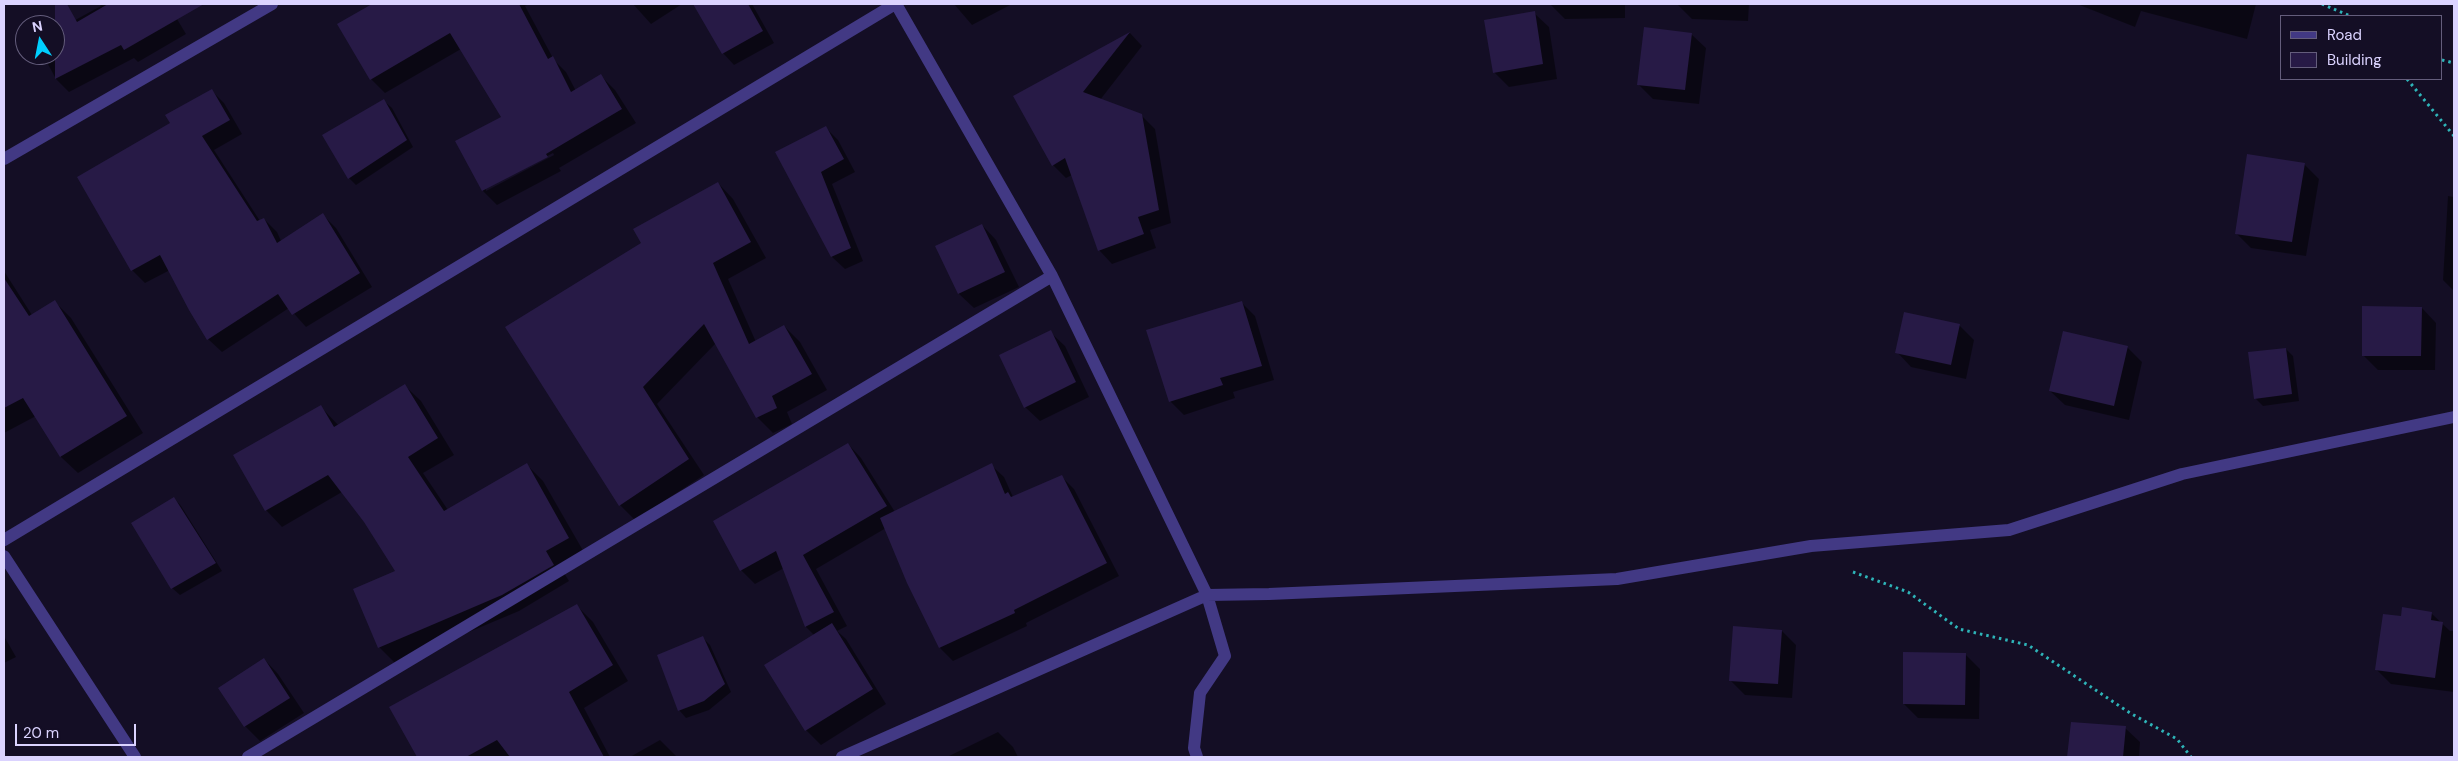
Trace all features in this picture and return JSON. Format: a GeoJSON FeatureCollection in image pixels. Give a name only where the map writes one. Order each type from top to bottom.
{"type":"FeatureCollection","features":[{"type":"Feature","properties":{"kind":"street"},"geometry":{"type":"LineString","coordinates":[[4,160],[272,4]]}},
{"type":"Feature","properties":{"kind":"street"},"geometry":{"type":"LineString","coordinates":[[4,540],[895,4],[1052,276],[1207,595],[1224,656],[1200,693],[1194,748],[1197,757]]}},
{"type":"Feature","properties":{"kind":"street"},"geometry":{"type":"LineString","coordinates":[[248,757],[1052,276]]}},
{"type":"Feature","properties":{"kind":"street"},"geometry":{"type":"LineString","coordinates":[[842,757],[1207,595],[1617,579],[1811,546],[2009,530],[2182,474],[2454,417]]}},
{"type":"Feature","properties":{"kind":"street"},"geometry":{"type":"LineString","coordinates":[[4,556],[135,757]]}},
{"type":"Feature","properties":{"kind":"path"},"geometry":{"type":"LineString","coordinates":[[2322,4],[2348,15]]}},
{"type":"Feature","properties":{"kind":"path"},"geometry":{"type":"LineString","coordinates":[[2408,80],[2454,136]]}},
{"type":"Feature","properties":{"kind":"path"},"geometry":{"type":"LineString","coordinates":[[1811,546],[1853,572],[1908,592],[1959,629],[2028,645],[2130,713],[2177,739],[2191,757]]}},
{"type":"Feature","properties":{"kind":"building"},"geometry":{"type":"Polygon","coordinates":[[[55,4],[67,4],[77,22],[108,4],[204,4],[124,50],[121,45],[55,79],[55,65],[65,65],[65,15],[55,15],[55,4]]]}},
{"type":"Feature","properties":{"kind":"building"},"geometry":{"type":"Polygon","coordinates":[[[372,4],[519,4],[548,59],[553,56],[571,92],[601,74],[622,109],[546,154],[548,157],[482,191],[455,141],[501,117],[450,33],[370,80],[337,24],[372,4]]]}},
{"type":"Feature","properties":{"kind":"building"},"geometry":{"type":"Polygon","coordinates":[[[693,4],[748,4],[763,31],[722,54],[693,4]]]}},
{"type":"Feature","properties":{"kind":"building"},"geometry":{"type":"Polygon","coordinates":[[[1535,11],[1543,64],[1493,73],[1484,20],[1535,11]]]}},
{"type":"Feature","properties":{"kind":"building"},"geometry":{"type":"Polygon","coordinates":[[[1644,27],[1692,33],[1685,90],[1637,85],[1644,27]]]}},
{"type":"Feature","properties":{"kind":"building"},"geometry":{"type":"Polygon","coordinates":[[[1130,32],[1083,92],[1142,114],[1159,210],[1138,217],[1144,234],[1098,251],[1065,158],[1052,166],[1013,96],[1130,32]]]}},
{"type":"Feature","properties":{"kind":"building"},"geometry":{"type":"Polygon","coordinates":[[[212,89],[230,120],[202,136],[257,221],[264,218],[277,243],[323,213],[360,273],[292,315],[278,294],[207,340],[160,255],[131,271],[77,177],[170,123],[165,115],[212,89]]]}},
{"type":"Feature","properties":{"kind":"building"},"geometry":{"type":"Polygon","coordinates":[[[384,99],[407,140],[348,179],[322,135],[384,99]]]}},
{"type":"Feature","properties":{"kind":"building"},"geometry":{"type":"Polygon","coordinates":[[[826,126],[844,159],[821,172],[851,248],[831,257],[775,152],[826,126]]]}},
{"type":"Feature","properties":{"kind":"building"},"geometry":{"type":"Polygon","coordinates":[[[2247,154],[2305,163],[2292,242],[2235,234],[2247,154]]]}},
{"type":"Feature","properties":{"kind":"building"},"geometry":{"type":"Polygon","coordinates":[[[718,182],[751,242],[713,263],[749,344],[784,325],[812,374],[772,396],[777,408],[756,418],[704,324],[643,387],[689,459],[619,506],[505,327],[641,243],[633,229],[718,182]]]}},
{"type":"Feature","properties":{"kind":"building"},"geometry":{"type":"Polygon","coordinates":[[[982,224],[1005,272],[958,294],[935,246],[982,224]]]}},
{"type":"Feature","properties":{"kind":"building"},"geometry":{"type":"Polygon","coordinates":[[[4,278],[29,316],[55,300],[127,416],[60,457],[23,398],[4,408],[4,278]]]}},
{"type":"Feature","properties":{"kind":"building"},"geometry":{"type":"Polygon","coordinates":[[[1242,301],[1262,366],[1220,378],[1223,385],[1169,402],[1146,330],[1242,301]]]}},
{"type":"Feature","properties":{"kind":"building"},"geometry":{"type":"Polygon","coordinates":[[[2362,306],[2422,307],[2421,356],[2362,356],[2362,306]]]}},
{"type":"Feature","properties":{"kind":"building"},"geometry":{"type":"Polygon","coordinates":[[[1904,312],[1960,324],[1951,365],[1895,353],[1904,312]]]}},
{"type":"Feature","properties":{"kind":"building"},"geometry":{"type":"Polygon","coordinates":[[[1051,330],[1076,382],[1024,408],[999,355],[1051,330]]]}},
{"type":"Feature","properties":{"kind":"building"},"geometry":{"type":"Polygon","coordinates":[[[2063,331],[2128,346],[2114,406],[2049,391],[2063,331]]]}},
{"type":"Feature","properties":{"kind":"building"},"geometry":{"type":"Polygon","coordinates":[[[2286,348],[2292,394],[2254,399],[2248,352],[2286,348]]]}},
{"type":"Feature","properties":{"kind":"building"},"geometry":{"type":"Polygon","coordinates":[[[405,384],[438,438],[408,457],[444,511],[527,463],[569,538],[546,551],[554,565],[502,595],[378,648],[353,589],[395,571],[364,522],[328,475],[265,511],[233,455],[321,405],[334,427],[405,384]]]}},
{"type":"Feature","properties":{"kind":"building"},"geometry":{"type":"Polygon","coordinates":[[[848,443],[887,506],[803,555],[834,612],[805,627],[776,551],[740,571],[713,521],[848,443]]]}},
{"type":"Feature","properties":{"kind":"building"},"geometry":{"type":"Polygon","coordinates":[[[992,463],[1005,494],[1008,492],[1011,497],[1062,475],[1107,563],[1014,610],[1015,613],[939,648],[907,583],[880,518],[992,463]]]}},
{"type":"Feature","properties":{"kind":"building"},"geometry":{"type":"Polygon","coordinates":[[[174,497],[216,563],[171,589],[131,523],[174,497]]]}},
{"type":"Feature","properties":{"kind":"building"},"geometry":{"type":"Polygon","coordinates":[[[577,604],[613,665],[569,692],[604,757],[510,757],[497,740],[466,757],[417,757],[389,707],[577,604]]]}},
{"type":"Feature","properties":{"kind":"building"},"geometry":{"type":"Polygon","coordinates":[[[2402,607],[2432,612],[2431,620],[2443,622],[2435,678],[2375,670],[2383,614],[2401,616],[2402,607]]]}},
{"type":"Feature","properties":{"kind":"building"},"geometry":{"type":"Polygon","coordinates":[[[832,623],[873,689],[805,731],[764,665],[832,623]]]}},
{"type":"Feature","properties":{"kind":"building"},"geometry":{"type":"Polygon","coordinates":[[[1733,626],[1782,630],[1778,684],[1729,681],[1733,626]]]}},
{"type":"Feature","properties":{"kind":"building"},"geometry":{"type":"Polygon","coordinates":[[[703,636],[725,684],[704,701],[678,711],[657,655],[703,636]]]}},
{"type":"Feature","properties":{"kind":"building"},"geometry":{"type":"Polygon","coordinates":[[[1903,652],[1966,653],[1965,705],[1903,704],[1903,652]]]}},
{"type":"Feature","properties":{"kind":"building"},"geometry":{"type":"Polygon","coordinates":[[[264,658],[290,698],[244,727],[218,688],[264,658]]]}},
{"type":"Feature","properties":{"kind":"building"},"geometry":{"type":"Polygon","coordinates":[[[2071,722],[2126,726],[2123,757],[2067,757],[2071,722]]]}}]}
